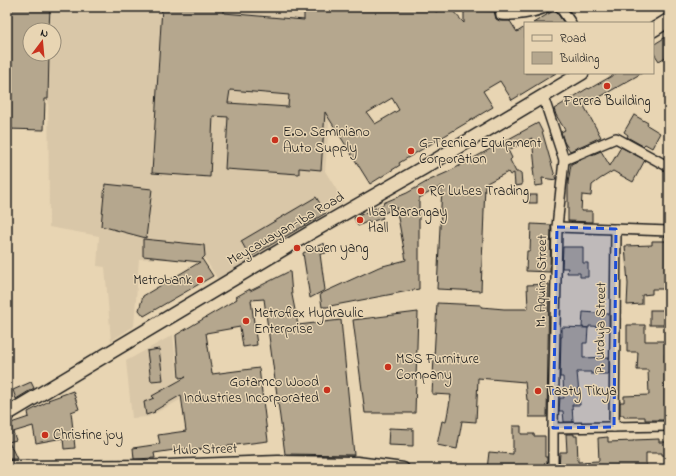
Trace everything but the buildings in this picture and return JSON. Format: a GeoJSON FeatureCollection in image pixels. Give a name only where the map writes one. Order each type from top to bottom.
{"type":"FeatureCollection","features":[{"type":"Feature","properties":{"kind":"main road"},"geometry":{"type":"LineString","coordinates":[[654,29],[669,20]]}},
{"type":"Feature","properties":{"kind":"main road","name":"Meycauayan-Iba Road"},"geometry":{"type":"LineString","coordinates":[[7,414],[308,234],[424,168],[580,74]]}},
{"type":"Feature","properties":{"kind":"street"},"geometry":{"type":"LineString","coordinates":[[500,7],[501,15],[509,16],[539,11],[547,7]]}},
{"type":"Feature","properties":{"kind":"street"},"geometry":{"type":"LineString","coordinates":[[560,7],[570,22]]}},
{"type":"Feature","properties":{"kind":"street","name":"M. Aquino Street"},"geometry":{"type":"LineString","coordinates":[[542,97],[546,104],[564,160],[557,227],[553,469]]}},
{"type":"Feature","properties":{"kind":"street"},"geometry":{"type":"LineString","coordinates":[[564,160],[616,138],[669,167]]}},
{"type":"Feature","properties":{"kind":"street"},"geometry":{"type":"LineString","coordinates":[[557,227],[669,231]]}},
{"type":"Feature","properties":{"kind":"street","name":"P. Urduja Street"},"geometry":{"type":"LineString","coordinates":[[614,427],[616,229]]}},
{"type":"Feature","properties":{"kind":"street"},"geometry":{"type":"LineString","coordinates":[[553,428],[669,426]]}},
{"type":"Feature","properties":{"kind":"street","name":"Hulo Street"},"geometry":{"type":"LineString","coordinates":[[7,467],[168,466],[278,462],[357,463],[403,469]]}},
{"type":"Feature","properties":{"kind":"highlighted area"},"geometry":{"type":"Polygon","coordinates":[[[557,227],[616,229],[614,427],[553,428],[557,227]]]}},
{"type":"Feature","properties":{"kind":"shaded area"},"geometry":{"type":"Polygon","coordinates":[[[48,7],[339,7],[325,171],[344,202],[219,281],[205,259],[139,259],[134,326],[111,341],[105,267],[97,266],[99,236],[49,227],[48,62],[62,62],[62,22],[48,22],[48,7]]]}},
{"type":"Feature","properties":{"kind":"shaded area"},"geometry":{"type":"Polygon","coordinates":[[[173,335],[180,400],[148,417],[132,418],[126,361],[173,335]]]}},
{"type":"Feature","properties":{"kind":"place","name":"Ferera Building"},"geometry":{"type":"Point","coordinates":[607,86]}},
{"type":"Feature","properties":{"kind":"place","name":"E.O. Seminiano Auto Supply"},"geometry":{"type":"Point","coordinates":[275,140]}},
{"type":"Feature","properties":{"kind":"place","name":"G-Tecnica Equipment Corporation"},"geometry":{"type":"Point","coordinates":[411,151]}},
{"type":"Feature","properties":{"kind":"place","name":"RC Lubes Trading"},"geometry":{"type":"Point","coordinates":[421,191]}},
{"type":"Feature","properties":{"kind":"place","name":"Iba Barangay Hall"},"geometry":{"type":"Point","coordinates":[360,220]}},
{"type":"Feature","properties":{"kind":"place","name":"Owen yang"},"geometry":{"type":"Point","coordinates":[297,248]}},
{"type":"Feature","properties":{"kind":"place","name":"Metrobank"},"geometry":{"type":"Point","coordinates":[200,280]}},
{"type":"Feature","properties":{"kind":"place","name":"Metroflex Hydraulic Enterprise"},"geometry":{"type":"Point","coordinates":[246,321]}},
{"type":"Feature","properties":{"kind":"place","name":"MSS Furniture Company"},"geometry":{"type":"Point","coordinates":[388,367]}},
{"type":"Feature","properties":{"kind":"place","name":"Gotamco Wood Industries Incorporated"},"geometry":{"type":"Point","coordinates":[327,390]}},
{"type":"Feature","properties":{"kind":"place","name":"Tasty Tikya"},"geometry":{"type":"Point","coordinates":[538,391]}},
{"type":"Feature","properties":{"kind":"place","name":"Christine joy"},"geometry":{"type":"Point","coordinates":[45,435]}}]}
